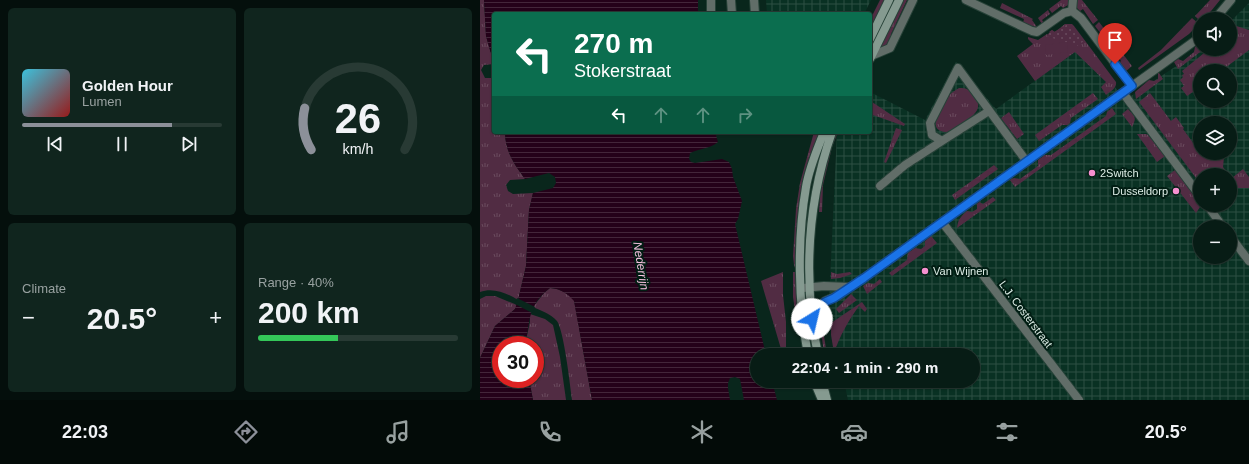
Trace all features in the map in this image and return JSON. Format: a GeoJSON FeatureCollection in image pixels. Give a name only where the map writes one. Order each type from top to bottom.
{"type":"FeatureCollection","features":[{"type":"Feature","properties":{"kind":"main road"},"geometry":{"type":"LineString","coordinates":[[872,34],[889,0]]}},
{"type":"Feature","properties":{"kind":"main road"},"geometry":{"type":"LineString","coordinates":[[872,56],[899,0]]}},
{"type":"Feature","properties":{"kind":"main road"},"geometry":{"type":"LineString","coordinates":[[807,348],[801,288],[800,248],[802,214],[806,186],[823,134]]}},
{"type":"Feature","properties":{"kind":"main road"},"geometry":{"type":"LineString","coordinates":[[817,348],[812,319],[810,287],[810,231],[812,210],[820,171],[831,134]]}},
{"type":"Feature","properties":{"kind":"main road"},"geometry":{"type":"LineString","coordinates":[[817,388],[822,400]]}},
{"type":"Feature","properties":{"kind":"main road"},"geometry":{"type":"LineString","coordinates":[[824,388],[827,400]]}},
{"type":"Feature","properties":{"kind":"street"},"geometry":{"type":"LineString","coordinates":[[710,0],[711,12]]}},
{"type":"Feature","properties":{"kind":"street"},"geometry":{"type":"LineString","coordinates":[[731,0],[732,12]]}},
{"type":"Feature","properties":{"kind":"street"},"geometry":{"type":"LineString","coordinates":[[754,0],[755,12]]}},
{"type":"Feature","properties":{"kind":"street"},"geometry":{"type":"LineString","coordinates":[[872,57],[890,48],[913,0]]}},
{"type":"Feature","properties":{"kind":"street"},"geometry":{"type":"LineString","coordinates":[[966,0],[1037,32],[1064,13],[1072,11]]}},
{"type":"Feature","properties":{"kind":"street"},"geometry":{"type":"LineString","coordinates":[[1072,11],[1073,0]]}},
{"type":"Feature","properties":{"kind":"street"},"geometry":{"type":"LineString","coordinates":[[1220,12],[1231,0]]}},
{"type":"Feature","properties":{"kind":"street"},"geometry":{"type":"LineString","coordinates":[[1072,11],[1081,18],[1132,86]]}},
{"type":"Feature","properties":{"kind":"street"},"geometry":{"type":"LineString","coordinates":[[812,319],[817,309],[825,302],[850,288],[1193,42]]}},
{"type":"Feature","properties":{"kind":"street"},"geometry":{"type":"LineString","coordinates":[[942,141],[932,135],[930,123],[958,68],[1027,162]]}},
{"type":"Feature","properties":{"kind":"street"},"geometry":{"type":"LineString","coordinates":[[1124,92],[1193,186]]}},
{"type":"Feature","properties":{"kind":"street"},"geometry":{"type":"LineString","coordinates":[[880,186],[905,165],[989,110]]}},
{"type":"Feature","properties":{"kind":"street","name":"L.J. Costerstraat"},"geometry":{"type":"LineString","coordinates":[[942,222],[1079,400]]}},
{"type":"Feature","properties":{"kind":"street"},"geometry":{"type":"LineString","coordinates":[[1237,245],[1249,261]]}},
{"type":"Feature","properties":{"kind":"street"},"geometry":{"type":"LineString","coordinates":[[801,288],[824,286],[850,288]]}},
{"type":"Feature","properties":{"kind":"shaded area"},"geometry":{"type":"Polygon","coordinates":[[[766,0],[871,0],[865,12],[767,12],[766,0]]]}},
{"type":"Feature","properties":{"kind":"shaded area"},"geometry":{"type":"Polygon","coordinates":[[[1249,3],[1249,400],[848,400],[845,388],[980,388],[980,348],[838,348],[829,303],[837,134],[872,134],[872,93],[925,120],[956,62],[996,109],[1083,46],[1125,100],[1193,55],[1237,56],[1237,15],[1249,3]]]}},
{"type":"Feature","properties":{"kind":"green space"},"geometry":{"type":"Polygon","coordinates":[[[480,0],[484,0],[486,36],[492,57],[492,64],[484,65],[481,70],[485,78],[492,78],[492,134],[505,134],[508,151],[525,179],[510,180],[506,185],[508,191],[513,194],[533,193],[529,210],[526,266],[518,300],[495,290],[480,292],[480,0]]]}},
{"type":"Feature","properties":{"kind":"green space"},"geometry":{"type":"Polygon","coordinates":[[[880,0],[885,0],[872,28],[872,16],[880,0]]]}},
{"type":"Feature","properties":{"kind":"green space"},"geometry":{"type":"Polygon","coordinates":[[[902,0],[907,0],[891,34],[892,38],[888,44],[878,49],[902,0]]]}},
{"type":"Feature","properties":{"kind":"green space"},"geometry":{"type":"Polygon","coordinates":[[[1061,0],[1069,0],[1068,5],[1063,8],[1061,6],[1052,13],[1049,9],[1061,0]]]}},
{"type":"Feature","properties":{"kind":"green space"},"geometry":{"type":"Polygon","coordinates":[[[1076,0],[1082,0],[1098,20],[1093,24],[1083,9],[1080,11],[1076,7],[1076,0]]]}},
{"type":"Feature","properties":{"kind":"green space"},"geometry":{"type":"Polygon","coordinates":[[[1210,0],[1220,0],[1210,12],[1199,12],[1210,0]]]}},
{"type":"Feature","properties":{"kind":"green space"},"geometry":{"type":"Polygon","coordinates":[[[1002,3],[1033,19],[1032,20],[1037,27],[1023,23],[1024,19],[1000,8],[1002,3]]]}},
{"type":"Feature","properties":{"kind":"green space"},"geometry":{"type":"Polygon","coordinates":[[[1048,10],[1050,14],[1042,20],[1044,23],[1042,24],[1038,18],[1048,10]]]}},
{"type":"Feature","properties":{"kind":"green space"},"geometry":{"type":"Polygon","coordinates":[[[1192,18],[1193,19],[1193,30],[1189,34],[1139,70],[1138,68],[1161,50],[1192,18]]]}},
{"type":"Feature","properties":{"kind":"green space"},"geometry":{"type":"Polygon","coordinates":[[[1099,22],[1113,40],[1108,43],[1095,26],[1099,22]]]}},
{"type":"Feature","properties":{"kind":"green space"},"geometry":{"type":"Polygon","coordinates":[[[1065,24],[1072,24],[1074,26],[1116,82],[1115,88],[1106,95],[1101,87],[1106,82],[1075,52],[1035,81],[1017,56],[1033,44],[1028,37],[1038,40],[1047,34],[1050,37],[1068,41],[1049,32],[1052,30],[1055,32],[1065,24]]]}},
{"type":"Feature","properties":{"kind":"green space"},"geometry":{"type":"Polygon","coordinates":[[[1068,24],[1072,25],[1084,41],[1077,46],[1046,36],[1052,30],[1054,32],[1068,24]]]}},
{"type":"Feature","properties":{"kind":"green space"},"geometry":{"type":"Polygon","coordinates":[[[1237,26],[1249,30],[1249,50],[1230,64],[1193,64],[1193,92],[1187,96],[1181,88],[1184,86],[1180,80],[1184,74],[1182,71],[1200,56],[1237,56],[1237,26]]]}},
{"type":"Feature","properties":{"kind":"green space"},"geometry":{"type":"Polygon","coordinates":[[[1067,42],[1068,52],[1046,55],[1045,45],[1067,42]]]}},
{"type":"Feature","properties":{"kind":"green space"},"geometry":{"type":"Polygon","coordinates":[[[1114,42],[1132,66],[1125,72],[1119,63],[1121,61],[1110,46],[1114,42]]]}},
{"type":"Feature","properties":{"kind":"green space"},"geometry":{"type":"Polygon","coordinates":[[[1193,53],[1193,56],[1195,56],[1178,69],[1174,62],[1178,59],[1183,61],[1193,53]]]}},
{"type":"Feature","properties":{"kind":"green space"},"geometry":{"type":"Polygon","coordinates":[[[1158,73],[1163,79],[1136,99],[1135,92],[1149,80],[1154,81],[1158,79],[1158,73]]]}},
{"type":"Feature","properties":{"kind":"green space"},"geometry":{"type":"Polygon","coordinates":[[[959,88],[967,89],[973,94],[978,104],[978,108],[974,114],[953,130],[948,132],[940,131],[937,129],[936,125],[937,117],[949,95],[959,88]]]}},
{"type":"Feature","properties":{"kind":"green space"},"geometry":{"type":"Polygon","coordinates":[[[1093,93],[1098,99],[1071,118],[1070,123],[1067,125],[1062,125],[1039,141],[1035,135],[1093,93]]]}},
{"type":"Feature","properties":{"kind":"green space"},"geometry":{"type":"Polygon","coordinates":[[[1150,93],[1171,121],[1176,117],[1184,128],[1183,129],[1193,143],[1193,160],[1224,160],[1224,168],[1193,168],[1193,174],[1139,102],[1150,93]]]}},
{"type":"Feature","properties":{"kind":"green space"},"geometry":{"type":"Polygon","coordinates":[[[872,102],[905,124],[904,126],[872,115],[872,102]]]}},
{"type":"Feature","properties":{"kind":"green space"},"geometry":{"type":"Polygon","coordinates":[[[1112,108],[1116,114],[1015,187],[1010,180],[1014,178],[1020,179],[1038,166],[1038,160],[1045,155],[1051,155],[1106,116],[1107,112],[1112,108]]]}},
{"type":"Feature","properties":{"kind":"green space"},"geometry":{"type":"Polygon","coordinates":[[[1128,109],[1134,117],[1132,127],[1122,114],[1128,109]]]}},
{"type":"Feature","properties":{"kind":"green space"},"geometry":{"type":"Polygon","coordinates":[[[1009,112],[1024,134],[1017,139],[1001,118],[1009,112]]]}},
{"type":"Feature","properties":{"kind":"green space"},"geometry":{"type":"Polygon","coordinates":[[[896,128],[902,130],[886,163],[884,162],[896,128]]]}},
{"type":"Feature","properties":{"kind":"green space"},"geometry":{"type":"Polygon","coordinates":[[[813,134],[820,134],[814,147],[795,268],[793,256],[796,209],[800,183],[813,134]]]}},
{"type":"Feature","properties":{"kind":"green space"},"geometry":{"type":"Polygon","coordinates":[[[833,134],[837,134],[832,147],[823,185],[822,212],[819,212],[821,177],[833,134]]]}},
{"type":"Feature","properties":{"kind":"green space"},"geometry":{"type":"Polygon","coordinates":[[[1137,134],[1148,135],[1165,156],[1157,162],[1137,134]]]}},
{"type":"Feature","properties":{"kind":"green space"},"geometry":{"type":"Polygon","coordinates":[[[994,165],[998,169],[955,200],[952,195],[994,165]]]}},
{"type":"Feature","properties":{"kind":"green space"},"geometry":{"type":"Polygon","coordinates":[[[1243,169],[1249,177],[1249,188],[1237,188],[1237,174],[1243,169]]]}},
{"type":"Feature","properties":{"kind":"green space"},"geometry":{"type":"Polygon","coordinates":[[[1175,170],[1193,194],[1193,209],[1167,176],[1175,170]]]}},
{"type":"Feature","properties":{"kind":"green space"},"geometry":{"type":"Polygon","coordinates":[[[993,197],[996,200],[957,228],[960,219],[967,211],[972,212],[977,209],[977,204],[979,202],[983,204],[993,197]]]}},
{"type":"Feature","properties":{"kind":"green space"},"geometry":{"type":"Polygon","coordinates":[[[931,236],[937,243],[892,276],[889,273],[907,260],[908,253],[915,248],[921,249],[925,246],[925,241],[931,236]]]}},
{"type":"Feature","properties":{"kind":"green space"},"geometry":{"type":"Polygon","coordinates":[[[783,272],[783,295],[786,322],[786,347],[784,348],[781,348],[761,281],[783,272]]]}},
{"type":"Feature","properties":{"kind":"green space"},"geometry":{"type":"Polygon","coordinates":[[[793,272],[796,272],[799,318],[796,317],[793,297],[793,272]]]}},
{"type":"Feature","properties":{"kind":"green space"},"geometry":{"type":"Polygon","coordinates":[[[831,272],[837,274],[850,272],[852,274],[831,279],[831,272]]]}},
{"type":"Feature","properties":{"kind":"green space"},"geometry":{"type":"Polygon","coordinates":[[[880,279],[882,282],[867,294],[863,286],[868,283],[874,284],[880,279]]]}},
{"type":"Feature","properties":{"kind":"green space"},"geometry":{"type":"Polygon","coordinates":[[[550,288],[564,292],[574,300],[592,400],[572,400],[560,327],[552,316],[533,307],[550,288]]]}},
{"type":"Feature","properties":{"kind":"green space"},"geometry":{"type":"Polygon","coordinates":[[[851,294],[857,300],[839,313],[836,309],[851,294]]]}},
{"type":"Feature","properties":{"kind":"green space"},"geometry":{"type":"Polygon","coordinates":[[[486,296],[495,296],[517,305],[515,309],[495,326],[480,358],[480,299],[486,296]]]}},
{"type":"Feature","properties":{"kind":"green space"},"geometry":{"type":"Polygon","coordinates":[[[862,302],[867,309],[865,312],[859,306],[851,317],[836,348],[833,348],[831,323],[862,302]]]}},
{"type":"Feature","properties":{"kind":"green space"},"geometry":{"type":"Polygon","coordinates":[[[530,314],[545,319],[553,325],[560,357],[566,400],[533,400],[531,388],[544,388],[544,336],[527,336],[530,314]]]}},
{"type":"Feature","properties":{"kind":"green space"},"geometry":{"type":"Polygon","coordinates":[[[820,324],[825,325],[824,336],[826,348],[823,348],[820,324]]]}},
{"type":"Feature","properties":{"kind":"water"},"geometry":{"type":"Polygon","coordinates":[[[484,0],[698,0],[698,12],[492,12],[492,57],[486,36],[484,0]]]}},
{"type":"Feature","properties":{"kind":"water","name":"Nederrijn"},"geometry":{"type":"Polygon","coordinates":[[[505,134],[716,134],[718,142],[712,146],[690,153],[689,159],[691,162],[695,163],[722,159],[729,162],[732,169],[733,177],[742,201],[738,219],[735,224],[764,348],[750,348],[750,388],[774,388],[777,400],[744,400],[740,379],[735,377],[730,378],[728,383],[730,400],[592,400],[574,301],[564,292],[550,288],[537,301],[534,307],[529,320],[526,336],[492,336],[492,388],[531,388],[533,400],[480,400],[480,358],[495,326],[515,309],[518,300],[526,266],[529,210],[533,193],[553,188],[556,183],[555,177],[549,173],[525,179],[514,163],[508,151],[505,134]]]}},
{"type":"Feature","properties":{"kind":"pier"},"geometry":{"type":"Polygon","coordinates":[[[517,298],[535,307],[532,313],[515,304],[517,298]]]}},
{"type":"Feature","properties":{"kind":"place","name":"2Switch"},"geometry":{"type":"Point","coordinates":[1092,173]}},
{"type":"Feature","properties":{"kind":"place","name":"Dusseldorp"},"geometry":{"type":"Point","coordinates":[1176,191]}},
{"type":"Feature","properties":{"kind":"place","name":"Van Wijnen"},"geometry":{"type":"Point","coordinates":[925,271]}},
{"type":"Feature","properties":{"kind":"route"},"geometry":{"type":"LineString","coordinates":[[812,319],[817,309],[825,302],[841,294],[864,278],[1010,175],[1132,86],[1115,64]]}}]}
